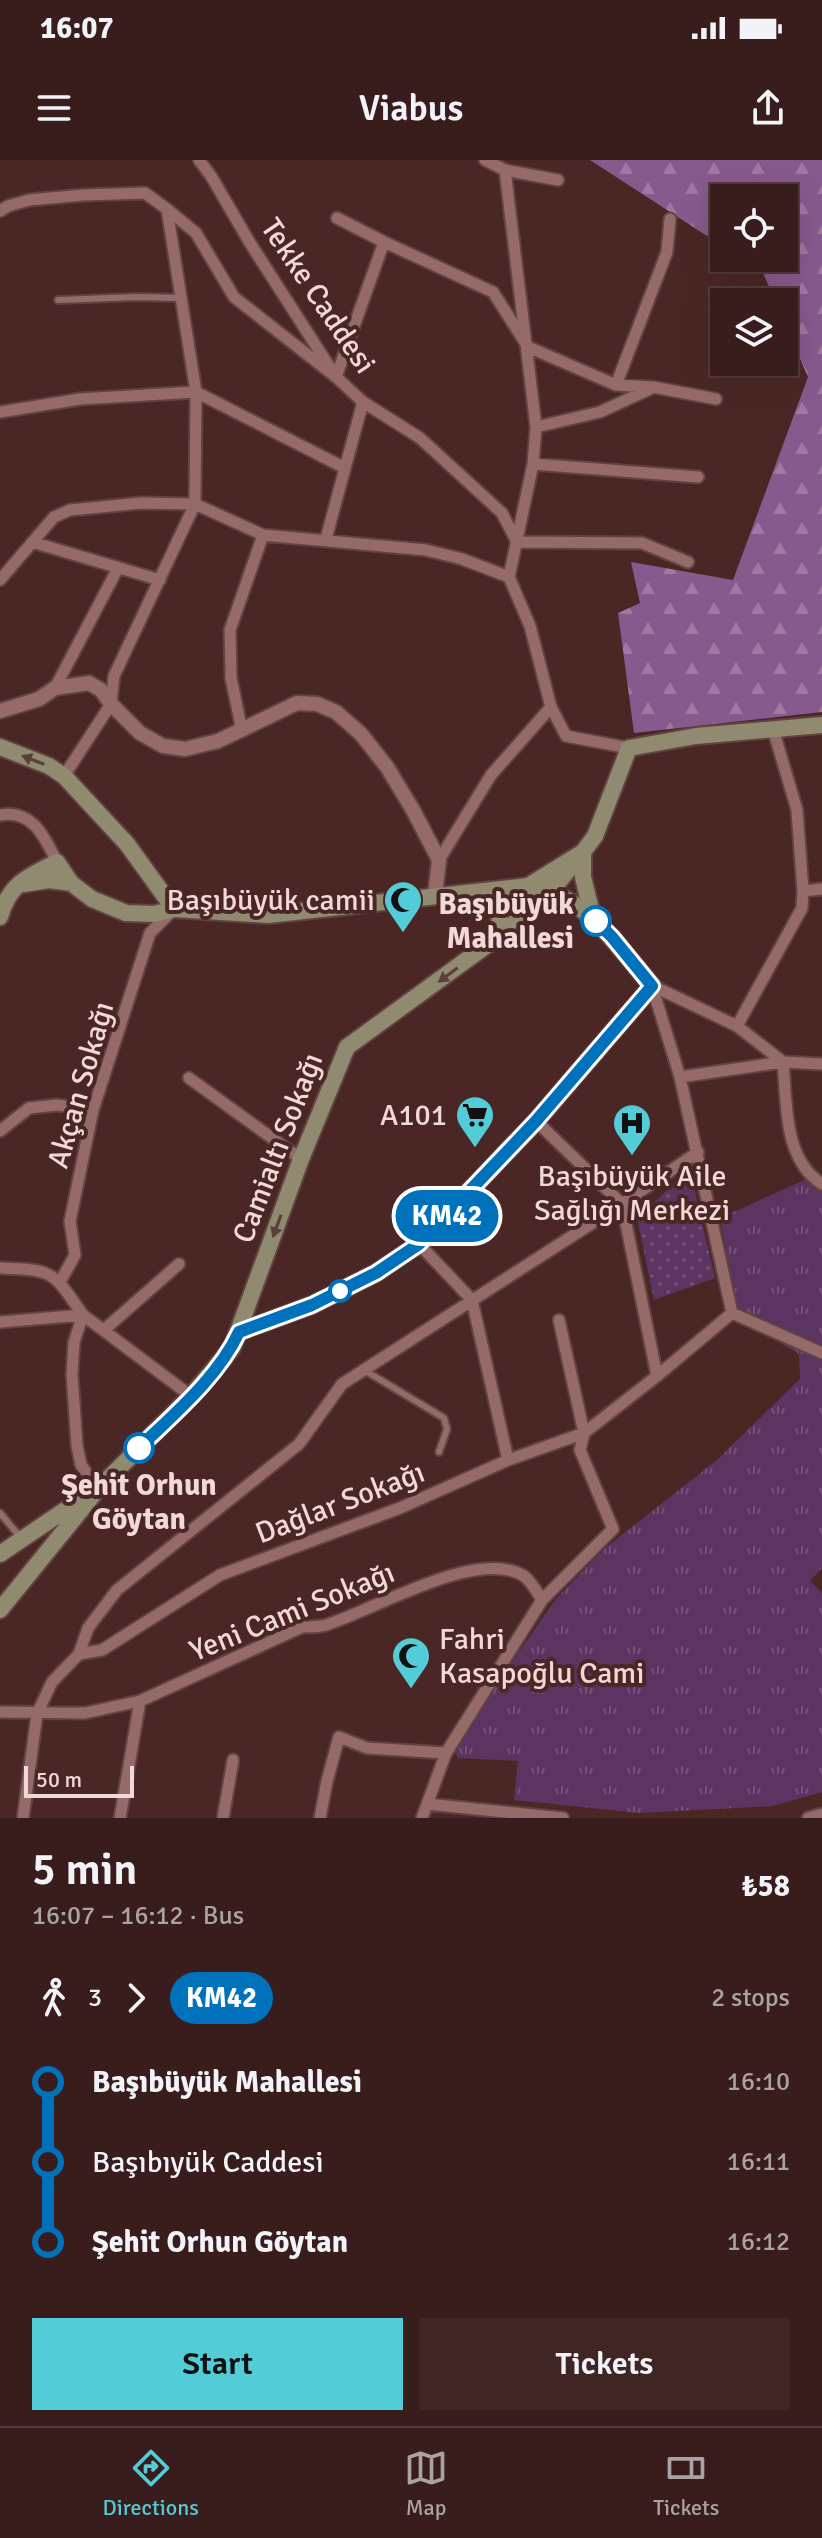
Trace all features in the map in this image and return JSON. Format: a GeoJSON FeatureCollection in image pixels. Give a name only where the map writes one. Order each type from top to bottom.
{"type":"FeatureCollection","features":[{"type":"Feature","properties":{"kind":"main road"},"geometry":{"type":"LineString","coordinates":[[528,886],[583,852],[602,824],[629,748],[696,736],[822,725]]}},
{"type":"Feature","properties":{"kind":"main road"},"geometry":{"type":"LineString","coordinates":[[0,747],[49,766],[64,776],[127,844],[174,909]]}},
{"type":"Feature","properties":{"kind":"main road"},"geometry":{"type":"LineString","coordinates":[[583,852],[583,877],[593,918]]}},
{"type":"Feature","properties":{"kind":"main road","name":"Camialtı Sokağı"},"geometry":{"type":"LineString","coordinates":[[98,1489],[191,1396],[232,1348],[301,1159],[347,1047],[498,937],[552,890],[583,852]]}},
{"type":"Feature","properties":{"kind":"main road"},"geometry":{"type":"LineString","coordinates":[[0,917],[4,901],[15,886],[57,862],[71,883],[92,899],[126,913],[154,914],[174,909],[268,915],[528,886],[552,890],[593,918],[652,986],[536,1121],[419,1244],[376,1273],[322,1300],[239,1332]]}},
{"type":"Feature","properties":{"kind":"main road"},"geometry":{"type":"LineString","coordinates":[[15,886],[49,880],[71,883]]}},
{"type":"Feature","properties":{"kind":"main road"},"geometry":{"type":"LineString","coordinates":[[435,895],[487,896],[498,910],[498,937]]}},
{"type":"Feature","properties":{"kind":"main road"},"geometry":{"type":"LineString","coordinates":[[0,1554],[98,1489]]}},
{"type":"Feature","properties":{"kind":"main road"},"geometry":{"type":"LineString","coordinates":[[0,1610],[98,1489]]}},
{"type":"Feature","properties":{"kind":"street","name":"Tekke Caddesi"},"geometry":{"type":"LineString","coordinates":[[199,160],[336,377],[363,402],[420,438],[502,513],[517,542]]}},
{"type":"Feature","properties":{"kind":"street"},"geometry":{"type":"LineString","coordinates":[[485,160],[505,170],[558,180]]}},
{"type":"Feature","properties":{"kind":"street"},"geometry":{"type":"LineString","coordinates":[[505,170],[536,427],[533,464],[509,577],[530,626],[551,707],[566,736],[629,748]]}},
{"type":"Feature","properties":{"kind":"street"},"geometry":{"type":"LineString","coordinates":[[0,211],[29,200],[145,193],[196,233],[234,297],[336,377],[384,242]]}},
{"type":"Feature","properties":{"kind":"street"},"geometry":{"type":"LineString","coordinates":[[64,776],[111,704],[114,676],[195,504],[196,392],[167,209]]}},
{"type":"Feature","properties":{"kind":"street"},"geometry":{"type":"LineString","coordinates":[[337,218],[493,292],[528,347],[616,385],[653,387],[716,399]]}},
{"type":"Feature","properties":{"kind":"street"},"geometry":{"type":"LineString","coordinates":[[616,385],[667,252],[670,219]]}},
{"type":"Feature","properties":{"kind":"street"},"geometry":{"type":"LineString","coordinates":[[536,427],[600,412],[653,387]]}},
{"type":"Feature","properties":{"kind":"street"},"geometry":{"type":"LineString","coordinates":[[0,412],[80,399],[196,392],[345,468]]}},
{"type":"Feature","properties":{"kind":"street"},"geometry":{"type":"LineString","coordinates":[[326,539],[363,402]]}},
{"type":"Feature","properties":{"kind":"street"},"geometry":{"type":"LineString","coordinates":[[533,464],[698,477]]}},
{"type":"Feature","properties":{"kind":"street"},"geometry":{"type":"LineString","coordinates":[[0,580],[54,517],[70,510],[141,503],[195,504],[263,535],[426,550],[489,567],[509,577]]}},
{"type":"Feature","properties":{"kind":"street"},"geometry":{"type":"LineString","coordinates":[[242,731],[231,678],[230,630],[263,535]]}},
{"type":"Feature","properties":{"kind":"street"},"geometry":{"type":"LineString","coordinates":[[32,542],[160,580]]}},
{"type":"Feature","properties":{"kind":"street"},"geometry":{"type":"LineString","coordinates":[[517,542],[642,543],[688,562]]}},
{"type":"Feature","properties":{"kind":"street"},"geometry":{"type":"LineString","coordinates":[[55,688],[118,568]]}},
{"type":"Feature","properties":{"kind":"street"},"geometry":{"type":"LineString","coordinates":[[0,711],[31,703],[55,688],[89,683],[101,690],[140,733],[163,746],[185,749],[218,741],[297,703],[317,704],[336,712],[361,734],[387,767],[439,860]]}},
{"type":"Feature","properties":{"kind":"street"},"geometry":{"type":"LineString","coordinates":[[435,895],[439,860],[491,775],[551,707]]}},
{"type":"Feature","properties":{"kind":"street"},"geometry":{"type":"LineString","coordinates":[[737,1026],[802,908],[797,810],[773,729]]}},
{"type":"Feature","properties":{"kind":"street"},"geometry":{"type":"LineString","coordinates":[[0,815],[19,815],[30,820],[42,831],[57,862]]}},
{"type":"Feature","properties":{"kind":"street"},"geometry":{"type":"LineString","coordinates":[[803,891],[822,889]]}},
{"type":"Feature","properties":{"kind":"street","name":"Akçan Sokağı"},"geometry":{"type":"LineString","coordinates":[[60,1282],[75,1255],[70,1221],[93,1110],[150,933],[174,909]]}},
{"type":"Feature","properties":{"kind":"street"},"geometry":{"type":"LineString","coordinates":[[652,986],[737,1026],[783,1062],[791,1141],[811,1177],[822,1184]]}},
{"type":"Feature","properties":{"kind":"street"},"geometry":{"type":"LineString","coordinates":[[652,986],[680,1077],[732,1313],[822,1353]]}},
{"type":"Feature","properties":{"kind":"street"},"geometry":{"type":"LineString","coordinates":[[680,1077],[783,1062],[822,1064]]}},
{"type":"Feature","properties":{"kind":"street"},"geometry":{"type":"LineString","coordinates":[[189,1078],[301,1159]]}},
{"type":"Feature","properties":{"kind":"street"},"geometry":{"type":"LineString","coordinates":[[0,1131],[29,1108],[57,1105],[93,1110]]}},
{"type":"Feature","properties":{"kind":"street"},"geometry":{"type":"LineString","coordinates":[[536,1121],[622,1204],[657,1376]]}},
{"type":"Feature","properties":{"kind":"street"},"geometry":{"type":"LineString","coordinates":[[23,1818],[37,1714],[52,1682],[79,1654],[88,1628],[117,1590],[299,1444],[342,1384],[698,1152]]}},
{"type":"Feature","properties":{"kind":"street"},"geometry":{"type":"LineString","coordinates":[[419,1244],[472,1300],[508,1460]]}},
{"type":"Feature","properties":{"kind":"street"},"geometry":{"type":"LineString","coordinates":[[105,1329],[179,1264]]}},
{"type":"Feature","properties":{"kind":"street"},"geometry":{"type":"LineString","coordinates":[[0,1268],[43,1270],[60,1282],[83,1315],[191,1396]]}},
{"type":"Feature","properties":{"kind":"street","name":"Dağlar Sokağı"},"geometry":{"type":"LineString","coordinates":[[79,1654],[102,1650],[220,1575],[400,1508],[508,1460],[584,1433],[732,1313]]}},
{"type":"Feature","properties":{"kind":"street"},"geometry":{"type":"LineString","coordinates":[[0,1322],[83,1315]]}},
{"type":"Feature","properties":{"kind":"street"},"geometry":{"type":"LineString","coordinates":[[83,1315],[73,1353],[77,1446],[81,1465],[98,1489]]}},
{"type":"Feature","properties":{"kind":"street"},"geometry":{"type":"LineString","coordinates":[[422,1818],[446,1753],[542,1600],[613,1529],[580,1450],[584,1433],[559,1320]]}},
{"type":"Feature","properties":{"kind":"street","name":"Yeni Cami Sokağı"},"geometry":{"type":"LineString","coordinates":[[0,1712],[85,1713],[140,1701],[302,1627],[324,1626],[468,1571],[510,1569],[526,1577],[542,1600]]}},
{"type":"Feature","properties":{"kind":"street"},"geometry":{"type":"LineString","coordinates":[[120,1818],[140,1701]]}},
{"type":"Feature","properties":{"kind":"street"},"geometry":{"type":"LineString","coordinates":[[320,1818],[339,1737],[367,1748],[446,1753]]}},
{"type":"Feature","properties":{"kind":"street"},"geometry":{"type":"LineString","coordinates":[[223,1818],[233,1760]]}},
{"type":"Feature","properties":{"kind":"street"},"geometry":{"type":"LineString","coordinates":[[427,1804],[563,1818]]}},
{"type":"Feature","properties":{"kind":"street"},"geometry":{"type":"LineString","coordinates":[[808,1818],[822,1814]]}},
{"type":"Feature","properties":{"kind":"lane"},"geometry":{"type":"LineString","coordinates":[[58,300],[181,298]]}},
{"type":"Feature","properties":{"kind":"lane"},"geometry":{"type":"LineString","coordinates":[[364,1370],[444,1418],[447,1429],[439,1452]]}},
{"type":"Feature","properties":{"kind":"lane"},"geometry":{"type":"LineString","coordinates":[[0,1513],[22,1539]]}},
{"type":"Feature","properties":{"kind":"green space"},"geometry":{"type":"Polygon","coordinates":[[[590,160],[822,160],[822,712],[634,733],[618,613],[640,603],[631,562],[733,580],[808,377],[798,354],[798,288],[770,288],[761,272],[798,272],[798,184],[710,184],[710,238],[590,160]]]}},
{"type":"Feature","properties":{"kind":"green space"},"geometry":{"type":"Polygon","coordinates":[[[686,1173],[692,1179],[715,1278],[654,1300],[637,1218],[686,1173]]]}},
{"type":"Feature","properties":{"kind":"green space"},"geometry":{"type":"Polygon","coordinates":[[[811,1177],[822,1182],[822,1568],[810,1581],[822,1593],[822,1792],[772,1806],[639,1813],[514,1800],[518,1761],[458,1758],[452,1748],[555,1600],[604,1549],[718,1459],[800,1379],[799,1354],[739,1319],[720,1218],[811,1177]]]}},
{"type":"Feature","properties":{"kind":"bus line","name":"KM42"},"geometry":{"type":"LineString","coordinates":[[139,1448],[191,1396],[232,1348],[239,1332],[312,1305],[376,1273],[419,1244],[536,1121],[652,986],[596,921]]}},
{"type":"Feature","properties":{"kind":"place","name":"Başıbüyük Mahallesi"},"geometry":{"type":"Point","coordinates":[596,921]}},
{"type":"Feature","properties":{"kind":"place","name":"Başıbüyük camii"},"geometry":{"type":"Point","coordinates":[403,934]}},
{"type":"Feature","properties":{"kind":"place","name":"A101"},"geometry":{"type":"Point","coordinates":[475,1149]}},
{"type":"Feature","properties":{"kind":"place","name":"Başıbüyük Aile Sağlığı Merkezi"},"geometry":{"type":"Point","coordinates":[632,1157]}},
{"type":"Feature","properties":{"kind":"place","name":"Şehit Orhun Göytan"},"geometry":{"type":"Point","coordinates":[139,1448]}},
{"type":"Feature","properties":{"kind":"place","name":"Fahri Kasapoğlu Cami"},"geometry":{"type":"Point","coordinates":[411,1690]}}]}
